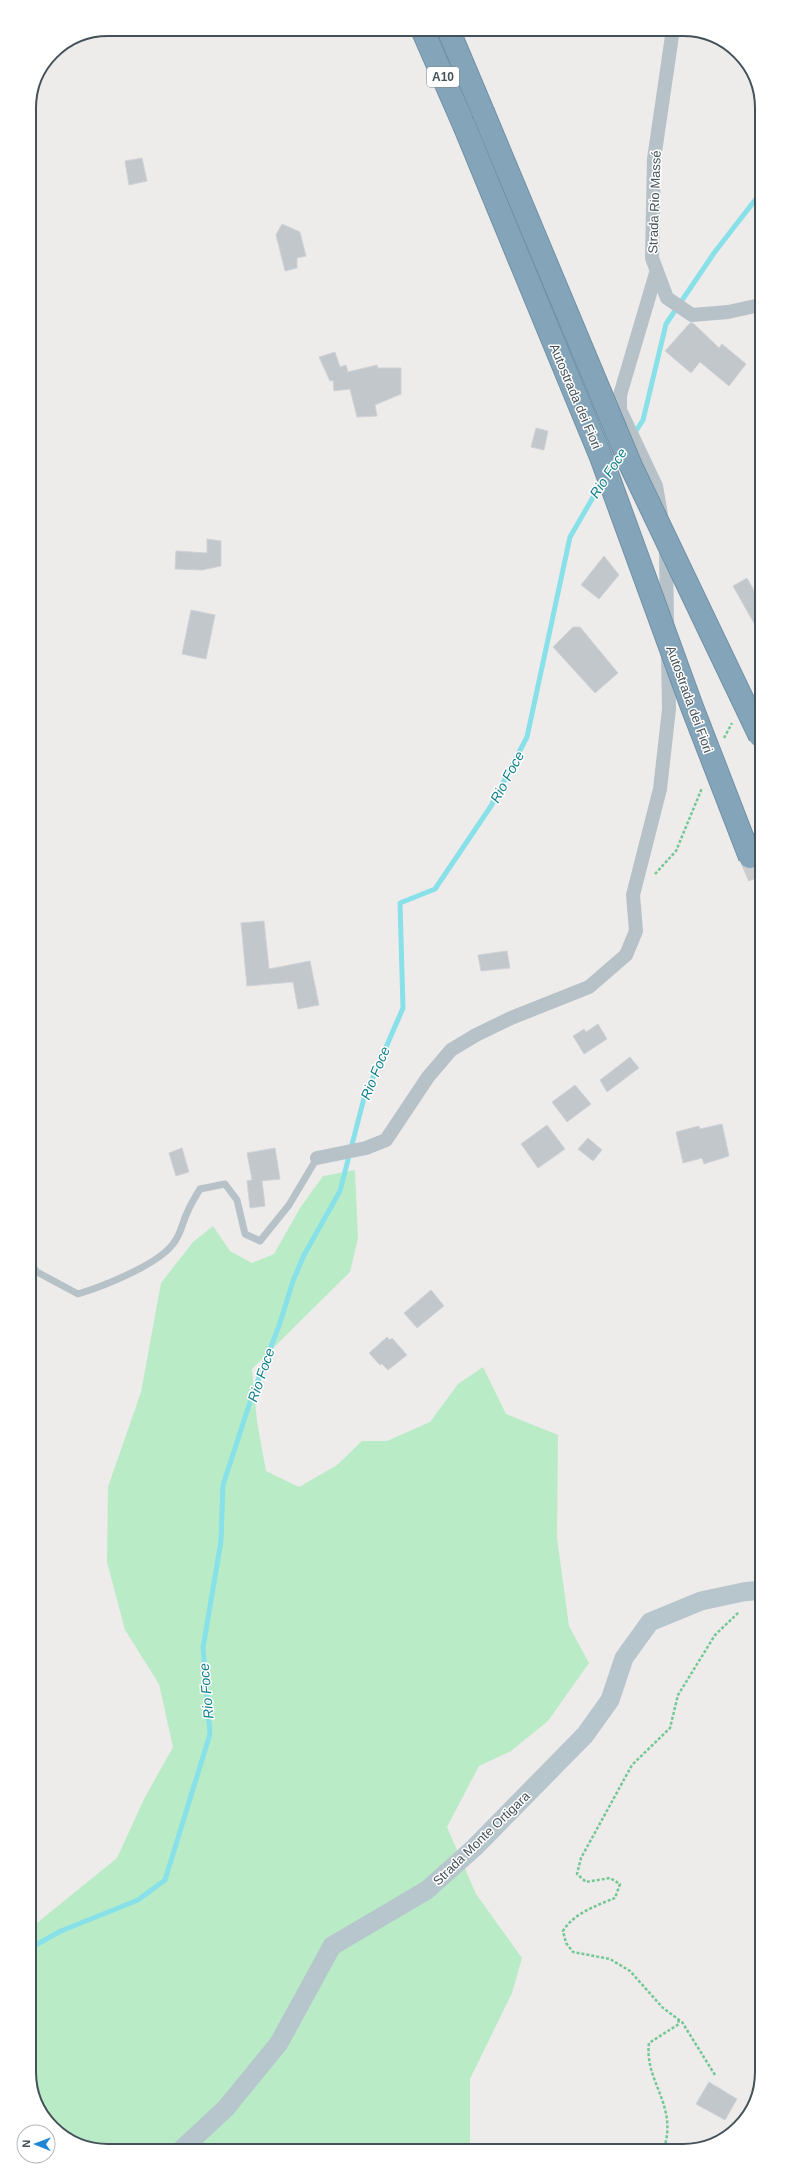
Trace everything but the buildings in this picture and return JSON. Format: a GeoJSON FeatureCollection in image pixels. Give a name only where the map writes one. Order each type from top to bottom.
{"type":"FeatureCollection","features":[{"type":"Feature","properties":{"kind":"highway","name":"Autostrada dei Fiori"},"geometry":{"type":"LineString","coordinates":[[425,36],[464,125],[601,456],[692,707],[750,857]]}},
{"type":"Feature","properties":{"kind":"highway","name":"Autostrada dei Fiori"},"geometry":{"type":"LineString","coordinates":[[451,36],[631,466],[755,726]]}},
{"type":"Feature","properties":{"kind":"main road","name":"Strada Monte Ortigara"},"geometry":{"type":"LineString","coordinates":[[187,2144],[226,2108],[279,2042],[332,1946],[427,1890],[474,1848],[585,1735],[610,1700],[624,1658],[650,1622],[702,1601],[755,1591]]}},
{"type":"Feature","properties":{"kind":"street","name":"Strada Rio Massé"},"geometry":{"type":"LineString","coordinates":[[672,36],[654,159],[652,258],[656,273],[667,298],[692,315],[728,312],[755,306]]}},
{"type":"Feature","properties":{"kind":"street"},"geometry":{"type":"LineString","coordinates":[[317,1158],[366,1148],[386,1140],[428,1077],[451,1050],[476,1035],[511,1018],[589,987],[626,955],[636,932],[633,895],[660,788],[669,709],[666,547],[656,486],[620,410],[620,395],[656,273]]}},
{"type":"Feature","properties":{"kind":"lane"},"geometry":{"type":"LineString","coordinates":[[36,1271],[78,1294],[103,1286],[149,1263],[173,1245],[183,1228],[187,1212],[200,1189],[225,1184],[236,1200],[245,1234],[260,1241],[289,1205],[317,1158]]}},
{"type":"Feature","properties":{"kind":"path"},"geometry":{"type":"LineString","coordinates":[[722,741],[733,722]]}},
{"type":"Feature","properties":{"kind":"path"},"geometry":{"type":"LineString","coordinates":[[633,895],[676,851],[704,783]]}},
{"type":"Feature","properties":{"kind":"path"},"geometry":{"type":"LineString","coordinates":[[715,2075],[688,2028],[658,2003],[630,1971],[610,1958],[573,1952],[566,1942],[563,1931],[568,1922],[600,1904],[616,1898],[620,1884],[610,1878],[586,1882],[577,1874],[581,1858],[632,1765],[670,1728],[678,1695],[714,1635],[741,1610]]}},
{"type":"Feature","properties":{"kind":"path"},"geometry":{"type":"LineString","coordinates":[[666,2144],[668,2140],[669,2123],[665,2103],[648,2054],[649,2043],[679,2024],[677,2018]]}},
{"type":"Feature","properties":{"kind":"green space"},"geometry":{"type":"Polygon","coordinates":[[[355,1170],[358,1238],[350,1272],[252,1369],[257,1421],[266,1471],[299,1487],[337,1465],[362,1441],[387,1441],[430,1422],[458,1384],[483,1367],[506,1414],[558,1435],[557,1538],[569,1626],[589,1663],[548,1721],[511,1751],[479,1766],[447,1827],[476,1894],[522,1958],[512,1993],[470,2079],[470,2144],[103,2144],[89,2142],[80,2139],[64,2129],[54,2120],[43,2104],[38,2091],[36,2072],[36,1924],[117,1858],[144,1799],[173,1747],[159,1684],[125,1630],[107,1562],[108,1487],[141,1392],[161,1283],[193,1242],[213,1226],[230,1251],[252,1263],[274,1254],[300,1208],[323,1176],[355,1170]]]}},
{"type":"Feature","properties":{"kind":"waterway","name":"Rio Foce"},"geometry":{"type":"LineString","coordinates":[[634,434],[643,420],[666,324],[714,253],[755,200]]}},
{"type":"Feature","properties":{"kind":"waterway","name":"Rio Foce"},"geometry":{"type":"LineString","coordinates":[[36,1945],[61,1931],[138,1900],[165,1880],[210,1734],[203,1648],[221,1541],[223,1485],[252,1396],[280,1323],[293,1281],[304,1255],[340,1191],[364,1098],[403,1008],[400,903],[435,889],[491,806],[527,737],[570,537],[603,480]]}},
{"type":"Feature","properties":{"kind":"tunnel"},"geometry":{"type":"LineString","coordinates":[[750,857],[755,868]]}}]}
